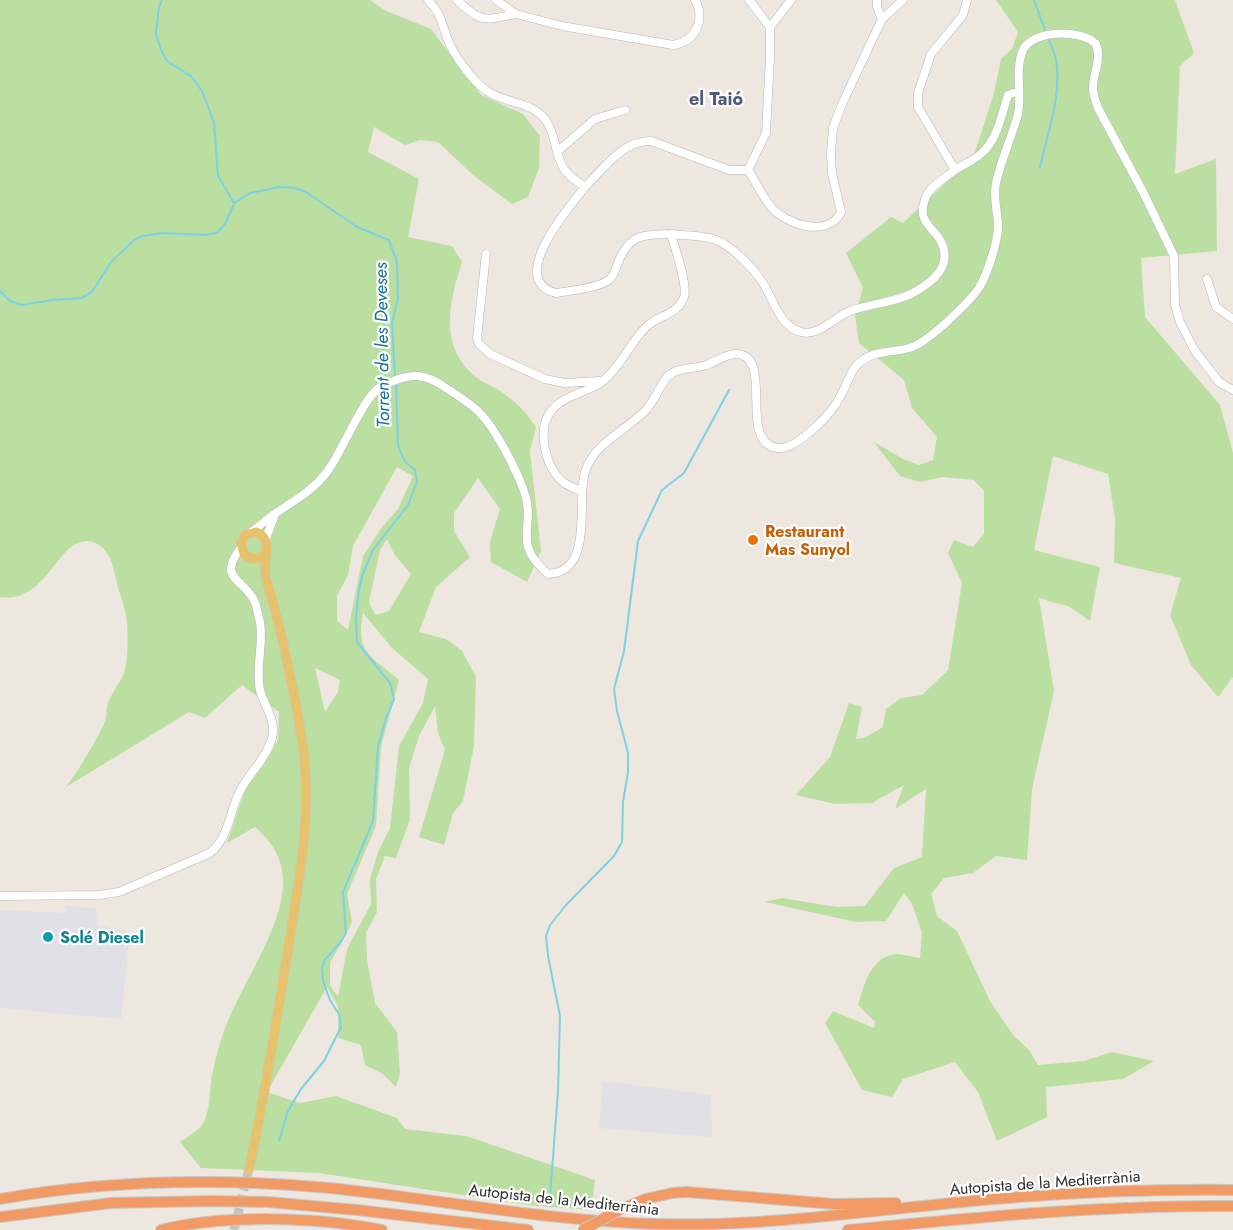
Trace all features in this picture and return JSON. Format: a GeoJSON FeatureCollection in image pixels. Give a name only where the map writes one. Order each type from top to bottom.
{"type":"FeatureCollection","features":[{"type":"Feature","properties":{"kind":"highway","name":"Autopista de la Mediterrània"},"geometry":{"type":"LineString","coordinates":[[0,1198],[60,1190],[141,1184],[265,1185],[363,1192],[572,1218],[690,1224],[794,1220],[972,1201],[1100,1191],[1233,1190]]}},
{"type":"Feature","properties":{"kind":"highway"},"geometry":{"type":"LineString","coordinates":[[583,1230],[646,1198],[672,1193],[687,1192],[834,1204],[972,1201]]}},
{"type":"Feature","properties":{"kind":"highway","name":"Autopista de la Mediterrània"},"geometry":{"type":"LineString","coordinates":[[0,1217],[111,1203],[268,1202],[528,1230]]}},
{"type":"Feature","properties":{"kind":"highway","name":"Autopista de la Mediterrània"},"geometry":{"type":"LineString","coordinates":[[848,1230],[1084,1208],[1173,1205],[1233,1206]]}},
{"type":"Feature","properties":{"kind":"highway"},"geometry":{"type":"LineString","coordinates":[[160,1230],[195,1223],[267,1220],[338,1223],[382,1230]]}},
{"type":"Feature","properties":{"kind":"highway"},"geometry":{"type":"LineString","coordinates":[[192,1230],[237,1227],[333,1230]]}},
{"type":"Feature","properties":{"kind":"main road"},"geometry":{"type":"LineString","coordinates":[[249,1169],[273,1049],[300,866],[306,802],[306,772],[301,734],[279,623],[265,576],[265,554],[268,546],[266,538],[252,531],[242,538],[241,547],[265,576]]}},
{"type":"Feature","properties":{"kind":"main road"},"geometry":{"type":"LineString","coordinates":[[250,558],[259,558],[265,554]]}},
{"type":"Feature","properties":{"kind":"street"},"geometry":{"type":"LineString","coordinates":[[428,0],[440,14],[449,43],[485,91],[538,112],[547,121],[563,168],[568,175],[585,187]]}},
{"type":"Feature","properties":{"kind":"street"},"geometry":{"type":"LineString","coordinates":[[458,0],[477,18],[486,20],[516,14]]}},
{"type":"Feature","properties":{"kind":"street"},"geometry":{"type":"LineString","coordinates":[[496,0],[516,14],[562,26],[673,45],[688,39],[699,24],[700,15],[694,0]]}},
{"type":"Feature","properties":{"kind":"street"},"geometry":{"type":"LineString","coordinates":[[749,0],[770,27]]}},
{"type":"Feature","properties":{"kind":"street"},"geometry":{"type":"LineString","coordinates":[[748,170],[766,133],[770,27],[791,0]]}},
{"type":"Feature","properties":{"kind":"street"},"geometry":{"type":"LineString","coordinates":[[876,0],[882,19]]}},
{"type":"Feature","properties":{"kind":"street"},"geometry":{"type":"LineString","coordinates":[[748,170],[772,208],[787,218],[812,228],[827,225],[838,217],[840,207],[832,173],[833,128],[882,19],[903,0]]}},
{"type":"Feature","properties":{"kind":"street"},"geometry":{"type":"LineString","coordinates":[[955,170],[918,106],[918,93],[931,54],[963,15],[967,0]]}},
{"type":"Feature","properties":{"kind":"street"},"geometry":{"type":"LineString","coordinates":[[252,531],[305,495],[327,472],[371,395],[388,384],[410,376],[427,377],[451,391],[480,413],[494,431],[523,489],[527,503],[526,542],[538,565],[548,574],[562,572],[573,560],[579,544],[582,528],[584,474],[589,461],[598,449],[646,410],[665,381],[676,371],[705,365],[733,354],[745,356],[755,370],[757,422],[762,436],[771,446],[783,447],[802,439],[835,406],[856,366],[867,356],[910,348],[931,337],[974,295],[981,284],[998,235],[994,197],[1018,114],[1022,52],[1032,40],[1041,36],[1084,35],[1096,44],[1099,60],[1093,88],[1094,97],[1174,256],[1175,305],[1180,322],[1195,351],[1219,382],[1233,390]]}},
{"type":"Feature","properties":{"kind":"street"},"geometry":{"type":"LineString","coordinates":[[748,170],[729,170],[651,141],[639,141],[626,147],[585,187],[550,232],[537,272],[542,286],[556,294],[609,280],[621,256],[633,241],[642,235],[671,234],[717,240],[724,244],[759,278],[785,321],[792,328],[801,332],[814,332],[845,313],[889,302],[912,293],[933,279],[941,270],[946,255],[943,245],[923,215],[927,194],[955,170],[980,155],[988,146],[1002,118],[1008,95],[1019,91]]}},
{"type":"Feature","properties":{"kind":"street"},"geometry":{"type":"LineString","coordinates":[[558,151],[595,119],[625,110]]}},
{"type":"Feature","properties":{"kind":"street"},"geometry":{"type":"LineString","coordinates":[[582,491],[563,482],[553,468],[544,444],[546,418],[556,405],[603,381],[645,328],[680,306],[685,289],[671,234]]}},
{"type":"Feature","properties":{"kind":"street"},"geometry":{"type":"LineString","coordinates":[[486,254],[478,344],[490,354],[521,366],[545,379],[565,383],[603,381]]}},
{"type":"Feature","properties":{"kind":"street"},"geometry":{"type":"LineString","coordinates":[[1207,279],[1216,307],[1233,319]]}},
{"type":"Feature","properties":{"kind":"street"},"geometry":{"type":"LineString","coordinates":[[266,538],[276,514]]}},
{"type":"Feature","properties":{"kind":"street"},"geometry":{"type":"LineString","coordinates":[[0,897],[99,895],[119,892],[210,853],[219,846],[240,791],[269,746],[273,729],[258,678],[262,644],[256,604],[234,577],[231,569],[232,559],[241,547]]}},
{"type":"Feature","properties":{"kind":"street"},"geometry":{"type":"LineString","coordinates":[[231,569],[236,561],[250,558]]}},
{"type":"Feature","properties":{"kind":"shaded area"},"geometry":{"type":"Polygon","coordinates":[[[66,905],[96,909],[97,925],[130,932],[121,1019],[0,1008],[0,910],[66,913],[66,905]]]}},
{"type":"Feature","properties":{"kind":"shaded area"},"geometry":{"type":"Polygon","coordinates":[[[603,1081],[711,1095],[712,1137],[599,1128],[603,1081]]]}},
{"type":"Feature","properties":{"kind":"green space"},"geometry":{"type":"Polygon","coordinates":[[[0,0],[370,0],[386,11],[431,29],[481,95],[523,114],[540,136],[539,168],[528,197],[512,204],[473,175],[438,142],[420,140],[405,145],[374,127],[368,152],[419,179],[408,237],[452,246],[462,262],[453,293],[450,323],[451,338],[456,352],[464,365],[476,377],[511,399],[536,427],[530,451],[541,551],[527,582],[491,562],[490,542],[500,509],[478,478],[454,513],[454,531],[470,557],[436,587],[419,632],[446,639],[462,651],[476,677],[474,746],[463,801],[453,813],[444,845],[419,837],[445,750],[438,733],[435,706],[419,736],[409,768],[410,819],[396,858],[385,856],[376,879],[377,912],[366,933],[367,960],[375,1003],[397,1032],[400,1074],[396,1087],[383,1074],[365,1065],[361,1045],[338,1038],[338,1006],[327,987],[267,1092],[300,1103],[336,1096],[397,1118],[405,1129],[466,1136],[595,1180],[591,1210],[528,1205],[319,1173],[201,1168],[180,1142],[198,1129],[205,1119],[212,1075],[224,1031],[269,938],[281,900],[283,882],[279,858],[261,833],[255,827],[227,843],[245,790],[263,766],[278,740],[279,712],[242,685],[205,718],[189,712],[66,787],[103,726],[108,702],[125,668],[128,642],[126,617],[113,567],[108,555],[100,546],[88,541],[77,543],[29,591],[16,597],[0,597],[0,0]],[[397,467],[353,546],[348,575],[337,596],[337,621],[348,630],[363,556],[382,527],[398,509],[413,476],[397,467]],[[387,539],[380,550],[369,602],[375,615],[389,611],[411,574],[394,554],[387,539]],[[363,613],[361,626],[363,645],[373,659],[399,680],[381,747],[376,826],[347,894],[352,922],[330,962],[330,985],[338,997],[347,949],[371,904],[370,879],[378,852],[390,828],[399,746],[423,703],[428,679],[392,648],[363,613]],[[315,668],[325,712],[338,692],[340,680],[315,668]]]}},
{"type":"Feature","properties":{"kind":"green space"},"geometry":{"type":"Polygon","coordinates":[[[996,0],[1175,0],[1194,53],[1180,66],[1175,174],[1216,159],[1217,251],[1141,258],[1145,317],[1220,405],[1233,453],[1233,677],[1218,697],[1191,665],[1170,615],[1181,578],[1114,563],[1115,519],[1108,474],[1053,456],[1034,550],[1100,567],[1090,621],[1070,607],[1039,598],[1054,691],[1032,789],[1027,860],[996,856],[973,873],[944,878],[931,894],[937,916],[957,931],[990,1001],[1013,1035],[1029,1050],[1038,1065],[1084,1061],[1112,1052],[1154,1061],[1123,1079],[1046,1087],[1047,1117],[997,1141],[978,1092],[955,1062],[903,1079],[892,1097],[862,1090],[825,1023],[833,1011],[874,1028],[875,1022],[858,1005],[870,973],[880,960],[887,956],[899,954],[920,958],[922,933],[912,904],[904,893],[886,921],[856,922],[765,902],[782,898],[837,907],[865,906],[894,868],[922,857],[926,789],[895,809],[904,785],[872,803],[835,804],[796,795],[830,757],[849,703],[862,707],[856,739],[864,738],[883,727],[886,709],[901,698],[922,695],[948,670],[962,583],[948,553],[954,540],[973,547],[984,534],[984,491],[974,480],[942,477],[920,482],[900,476],[874,442],[903,459],[919,465],[933,460],[937,437],[912,408],[904,380],[859,343],[855,316],[863,288],[846,253],[891,217],[903,223],[975,152],[994,93],[1001,59],[1012,49],[1018,32],[996,0]]]}},
{"type":"Feature","properties":{"kind":"waterway","name":"Torrent de les Deveses"},"geometry":{"type":"LineString","coordinates":[[162,0],[156,34],[161,50],[167,61],[192,77],[202,91],[214,122],[218,176],[234,203],[250,193],[279,187],[295,188],[306,192],[357,227],[389,240],[397,262],[398,299],[392,323],[395,376]]}},
{"type":"Feature","properties":{"kind":"waterway"},"geometry":{"type":"LineString","coordinates":[[1034,0],[1045,30]]}},
{"type":"Feature","properties":{"kind":"waterway"},"geometry":{"type":"LineString","coordinates":[[1040,168],[1057,88],[1056,60],[1048,38]]}},
{"type":"Feature","properties":{"kind":"waterway"},"geometry":{"type":"LineString","coordinates":[[0,291],[10,301],[22,305],[81,298],[92,292],[111,262],[134,240],[142,236],[164,233],[204,235],[217,233],[225,224],[234,204]]}},
{"type":"Feature","properties":{"kind":"waterway","name":"Torrent de les Deveses"},"geometry":{"type":"LineString","coordinates":[[279,1141],[288,1111],[301,1089],[324,1061],[341,1027],[340,1016],[330,1000],[323,981],[322,968],[325,960],[346,933],[343,892],[373,821],[378,746],[394,699],[390,683],[357,642],[356,619],[362,576],[373,550],[408,505],[417,482],[415,470],[405,462],[398,446],[396,382]]}},
{"type":"Feature","properties":{"kind":"waterway"},"geometry":{"type":"LineString","coordinates":[[550,1196],[558,1092],[560,1016],[546,936],[550,925],[566,905],[614,856],[622,842],[628,753],[614,689],[624,651],[638,541],[662,490],[684,473],[729,390]]}},
{"type":"Feature","properties":{"kind":"tunnel"},"geometry":{"type":"LineString","coordinates":[[234,1230],[249,1169]]}},
{"type":"Feature","properties":{"kind":"place","name":"Restaurant Mas Sunyol"},"geometry":{"type":"Point","coordinates":[753,540]}},
{"type":"Feature","properties":{"kind":"place","name":"Solé Diesel"},"geometry":{"type":"Point","coordinates":[48,937]}},
{"type":"Feature","properties":{"kind":"district","name":"el Taió"},"geometry":{"type":"Point","coordinates":[716,99]}}]}
